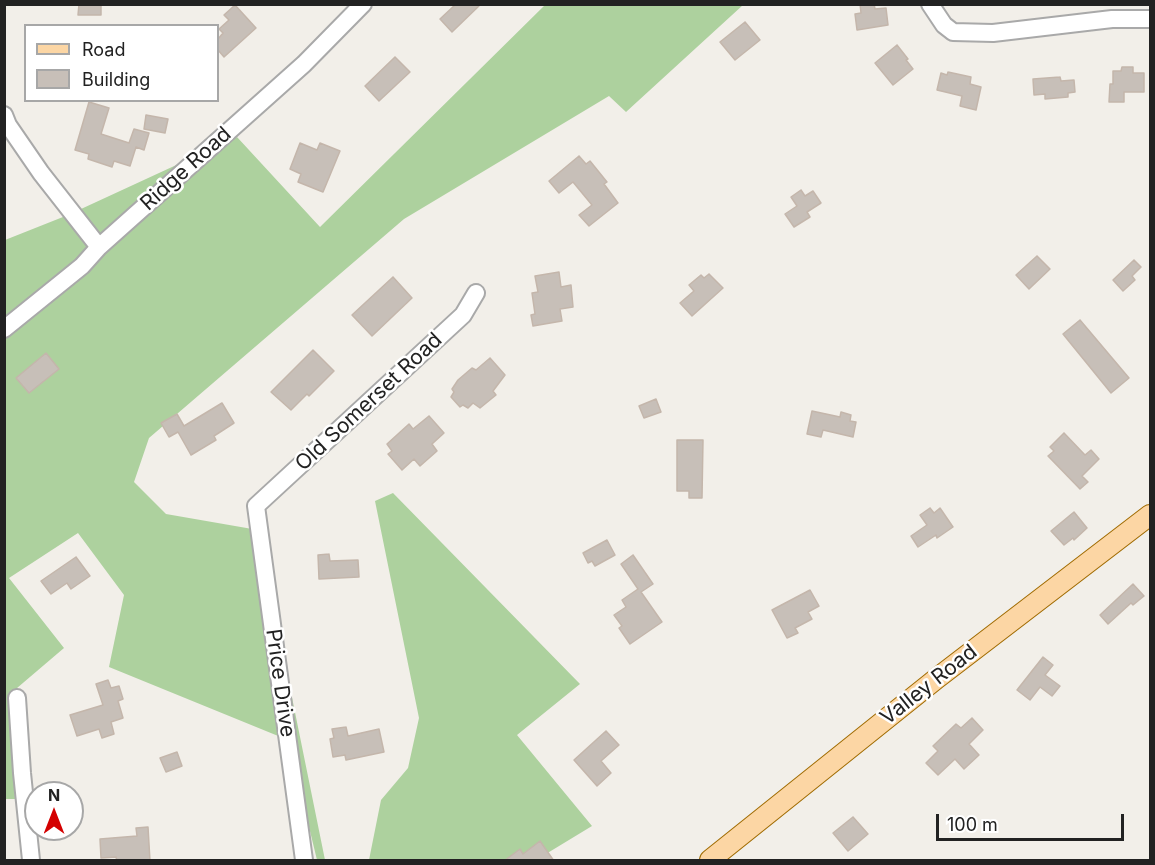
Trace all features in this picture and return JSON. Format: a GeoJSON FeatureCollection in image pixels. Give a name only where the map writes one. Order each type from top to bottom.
{"type":"FeatureCollection","features":[{"type":"Feature","properties":{"kind":"main road","name":"Valley Road"},"geometry":{"type":"LineString","coordinates":[[710,861],[936,679],[1150,514]]}},
{"type":"Feature","properties":{"kind":"street","name":"Ridge Road"},"geometry":{"type":"LineString","coordinates":[[4,329],[81,266],[99,247],[304,64],[363,4]]}},
{"type":"Feature","properties":{"kind":"street"},"geometry":{"type":"LineString","coordinates":[[930,4],[944,25],[953,32],[993,33],[1112,19],[1150,19]]}},
{"type":"Feature","properties":{"kind":"street"},"geometry":{"type":"LineString","coordinates":[[4,116],[41,173],[99,247]]}},
{"type":"Feature","properties":{"kind":"street","name":"Old Somerset Road"},"geometry":{"type":"LineString","coordinates":[[256,506],[463,315],[476,293]]}},
{"type":"Feature","properties":{"kind":"street","name":"Price Drive"},"geometry":{"type":"LineString","coordinates":[[256,506],[304,861]]}},
{"type":"Feature","properties":{"kind":"street"},"geometry":{"type":"LineString","coordinates":[[17,698],[31,861]]}},
{"type":"Feature","properties":{"kind":"green space"},"geometry":{"type":"Polygon","coordinates":[[[545,5],[743,5],[626,112],[609,96],[404,219],[149,438],[134,482],[166,514],[258,530],[325,860],[317,860],[288,740],[109,667],[124,595],[78,533],[9,578],[64,648],[10,694],[15,799],[5,799],[5,240],[68,215],[237,137],[320,227],[545,5]]]}},
{"type":"Feature","properties":{"kind":"green space"},"geometry":{"type":"Polygon","coordinates":[[[393,493],[580,684],[517,735],[592,826],[536,860],[369,860],[381,800],[408,768],[419,718],[375,501],[393,493]]]}},
{"type":"Feature","properties":{"kind":"building"},"geometry":{"type":"Polygon","coordinates":[[[79,4],[101,4],[101,15],[78,15],[79,4]]]}},
{"type":"Feature","properties":{"kind":"building"},"geometry":{"type":"Polygon","coordinates":[[[456,4],[481,4],[452,32],[440,19],[456,4]]]}},
{"type":"Feature","properties":{"kind":"building"},"geometry":{"type":"Polygon","coordinates":[[[860,4],[874,4],[875,9],[886,8],[888,25],[857,30],[855,14],[861,13],[860,4]]]}},
{"type":"Feature","properties":{"kind":"building"},"geometry":{"type":"Polygon","coordinates":[[[235,5],[256,28],[224,57],[219,51],[219,38],[223,33],[219,29],[229,20],[224,15],[235,5]]]}},
{"type":"Feature","properties":{"kind":"building"},"geometry":{"type":"Polygon","coordinates":[[[745,22],[760,40],[735,60],[720,42],[745,22]]]}},
{"type":"Feature","properties":{"kind":"building"},"geometry":{"type":"Polygon","coordinates":[[[897,45],[913,69],[893,85],[875,63],[897,45]]]}},
{"type":"Feature","properties":{"kind":"building"},"geometry":{"type":"Polygon","coordinates":[[[395,57],[410,72],[379,101],[365,86],[395,57]]]}},
{"type":"Feature","properties":{"kind":"building"},"geometry":{"type":"Polygon","coordinates":[[[1122,67],[1133,67],[1133,73],[1144,73],[1144,92],[1124,92],[1124,102],[1109,102],[1113,71],[1121,71],[1122,67]]]}},
{"type":"Feature","properties":{"kind":"building"},"geometry":{"type":"Polygon","coordinates":[[[948,72],[971,77],[970,84],[981,87],[976,110],[960,106],[962,96],[937,90],[941,73],[947,75],[948,72]]]}},
{"type":"Feature","properties":{"kind":"building"},"geometry":{"type":"Polygon","coordinates":[[[1060,77],[1061,81],[1074,80],[1075,92],[1068,93],[1068,97],[1045,99],[1045,94],[1034,95],[1033,79],[1060,77]]]}},
{"type":"Feature","properties":{"kind":"building"},"geometry":{"type":"Polygon","coordinates":[[[89,102],[109,108],[101,134],[129,143],[134,129],[149,133],[144,150],[136,147],[130,166],[114,161],[112,167],[88,159],[89,154],[75,150],[89,102]]]}},
{"type":"Feature","properties":{"kind":"building"},"geometry":{"type":"Polygon","coordinates":[[[146,115],[168,119],[165,133],[144,129],[146,115]]]}},
{"type":"Feature","properties":{"kind":"building"},"geometry":{"type":"Polygon","coordinates":[[[300,143],[317,150],[320,143],[340,151],[323,192],[298,182],[301,174],[290,169],[300,143]]]}},
{"type":"Feature","properties":{"kind":"building"},"geometry":{"type":"Polygon","coordinates":[[[579,156],[586,164],[590,161],[607,182],[604,184],[618,203],[589,226],[579,215],[592,205],[573,182],[559,193],[549,181],[579,156]]]}},
{"type":"Feature","properties":{"kind":"building"},"geometry":{"type":"Polygon","coordinates":[[[801,190],[805,196],[813,191],[821,203],[807,212],[810,217],[794,227],[785,214],[797,206],[791,197],[801,190]]]}},
{"type":"Feature","properties":{"kind":"building"},"geometry":{"type":"Polygon","coordinates":[[[1037,256],[1050,269],[1029,289],[1016,275],[1037,256]]]}},
{"type":"Feature","properties":{"kind":"building"},"geometry":{"type":"Polygon","coordinates":[[[1134,260],[1141,267],[1132,276],[1135,280],[1123,291],[1113,280],[1134,260]]]}},
{"type":"Feature","properties":{"kind":"building"},"geometry":{"type":"Polygon","coordinates":[[[559,272],[561,287],[571,285],[573,307],[560,309],[562,321],[533,326],[531,315],[535,314],[532,293],[538,292],[535,276],[559,272]]]}},
{"type":"Feature","properties":{"kind":"building"},"geometry":{"type":"Polygon","coordinates":[[[709,274],[723,288],[692,316],[680,303],[694,291],[689,285],[701,275],[704,278],[709,274]]]}},
{"type":"Feature","properties":{"kind":"building"},"geometry":{"type":"Polygon","coordinates":[[[393,277],[412,298],[372,336],[352,315],[393,277]]]}},
{"type":"Feature","properties":{"kind":"building"},"geometry":{"type":"Polygon","coordinates":[[[1080,320],[1129,378],[1111,393],[1063,334],[1080,320]]]}},
{"type":"Feature","properties":{"kind":"building"},"geometry":{"type":"Polygon","coordinates":[[[313,350],[334,371],[291,410],[271,392],[313,350]]]}},
{"type":"Feature","properties":{"kind":"building"},"geometry":{"type":"Polygon","coordinates":[[[46,353],[59,369],[29,393],[16,378],[46,353]]]}},
{"type":"Feature","properties":{"kind":"building"},"geometry":{"type":"Polygon","coordinates":[[[490,358],[505,375],[493,391],[496,395],[480,408],[473,403],[468,408],[463,405],[460,407],[451,397],[454,392],[452,389],[458,380],[472,368],[476,370],[490,358]]]}},
{"type":"Feature","properties":{"kind":"building"},"geometry":{"type":"Polygon","coordinates":[[[656,399],[661,412],[644,418],[639,406],[656,399]]]}},
{"type":"Feature","properties":{"kind":"building"},"geometry":{"type":"Polygon","coordinates":[[[222,403],[234,423],[214,436],[216,440],[191,455],[178,432],[169,437],[161,423],[177,414],[184,426],[222,403]]]}},
{"type":"Feature","properties":{"kind":"building"},"geometry":{"type":"Polygon","coordinates":[[[812,411],[840,417],[841,412],[851,415],[850,421],[856,422],[853,437],[823,430],[821,437],[807,434],[812,411]]]}},
{"type":"Feature","properties":{"kind":"building"},"geometry":{"type":"Polygon","coordinates":[[[429,416],[444,433],[432,444],[437,451],[420,466],[414,459],[402,470],[388,454],[392,451],[387,444],[409,424],[413,429],[429,416]]]}},
{"type":"Feature","properties":{"kind":"building"},"geometry":{"type":"Polygon","coordinates":[[[1064,433],[1085,455],[1091,450],[1099,459],[1082,476],[1088,482],[1080,489],[1048,456],[1054,451],[1050,447],[1064,433]]]}},
{"type":"Feature","properties":{"kind":"building"},"geometry":{"type":"Polygon","coordinates":[[[677,440],[703,440],[702,498],[689,498],[689,491],[677,491],[677,440]]]}},
{"type":"Feature","properties":{"kind":"building"},"geometry":{"type":"Polygon","coordinates":[[[930,508],[934,513],[940,508],[953,527],[918,547],[911,536],[927,525],[920,515],[930,508]]]}},
{"type":"Feature","properties":{"kind":"building"},"geometry":{"type":"Polygon","coordinates":[[[1074,512],[1087,528],[1074,540],[1073,538],[1064,545],[1051,531],[1074,512]]]}},
{"type":"Feature","properties":{"kind":"building"},"geometry":{"type":"Polygon","coordinates":[[[607,540],[615,555],[595,566],[592,561],[588,563],[583,553],[607,540]]]}},
{"type":"Feature","properties":{"kind":"building"},"geometry":{"type":"Polygon","coordinates":[[[329,554],[330,561],[358,560],[359,577],[319,579],[318,555],[329,554]]]}},
{"type":"Feature","properties":{"kind":"building"},"geometry":{"type":"Polygon","coordinates":[[[633,555],[653,584],[641,592],[662,622],[630,644],[619,628],[622,626],[614,615],[626,607],[622,600],[638,589],[621,564],[633,555]]]}},
{"type":"Feature","properties":{"kind":"building"},"geometry":{"type":"Polygon","coordinates":[[[76,557],[90,576],[71,589],[67,583],[51,594],[41,581],[76,557]]]}},
{"type":"Feature","properties":{"kind":"building"},"geometry":{"type":"Polygon","coordinates":[[[1133,584],[1144,596],[1133,605],[1131,603],[1108,624],[1100,615],[1133,584]]]}},
{"type":"Feature","properties":{"kind":"building"},"geometry":{"type":"Polygon","coordinates":[[[810,590],[819,606],[808,612],[812,619],[795,628],[798,633],[787,638],[772,610],[810,590]]]}},
{"type":"Feature","properties":{"kind":"building"},"geometry":{"type":"Polygon","coordinates":[[[1043,657],[1053,665],[1045,675],[1060,686],[1052,696],[1040,687],[1030,700],[1017,690],[1043,657]]]}},
{"type":"Feature","properties":{"kind":"building"},"geometry":{"type":"Polygon","coordinates":[[[108,680],[111,688],[119,686],[123,699],[118,701],[123,718],[111,722],[114,734],[102,738],[99,729],[77,736],[70,715],[103,705],[96,684],[108,680]]]}},
{"type":"Feature","properties":{"kind":"building"},"geometry":{"type":"Polygon","coordinates":[[[972,718],[983,730],[969,744],[979,755],[964,769],[955,759],[938,775],[926,763],[938,751],[933,746],[956,724],[961,728],[972,718]]]}},
{"type":"Feature","properties":{"kind":"building"},"geometry":{"type":"Polygon","coordinates":[[[346,727],[348,736],[379,729],[384,752],[346,760],[345,755],[333,757],[330,739],[334,738],[332,729],[346,727]]]}},
{"type":"Feature","properties":{"kind":"building"},"geometry":{"type":"Polygon","coordinates":[[[606,731],[619,745],[601,761],[611,773],[597,786],[574,760],[606,731]]]}},
{"type":"Feature","properties":{"kind":"building"},"geometry":{"type":"Polygon","coordinates":[[[177,752],[182,766],[166,772],[160,758],[177,752]]]}},
{"type":"Feature","properties":{"kind":"building"},"geometry":{"type":"Polygon","coordinates":[[[853,817],[868,834],[848,851],[833,833],[853,817]]]}},
{"type":"Feature","properties":{"kind":"building"},"geometry":{"type":"Polygon","coordinates":[[[148,827],[150,861],[117,861],[116,857],[101,858],[100,839],[137,836],[136,828],[148,827]]]}},
{"type":"Feature","properties":{"kind":"building"},"geometry":{"type":"Polygon","coordinates":[[[540,841],[554,861],[504,861],[520,849],[523,854],[540,841]]]}}]}
